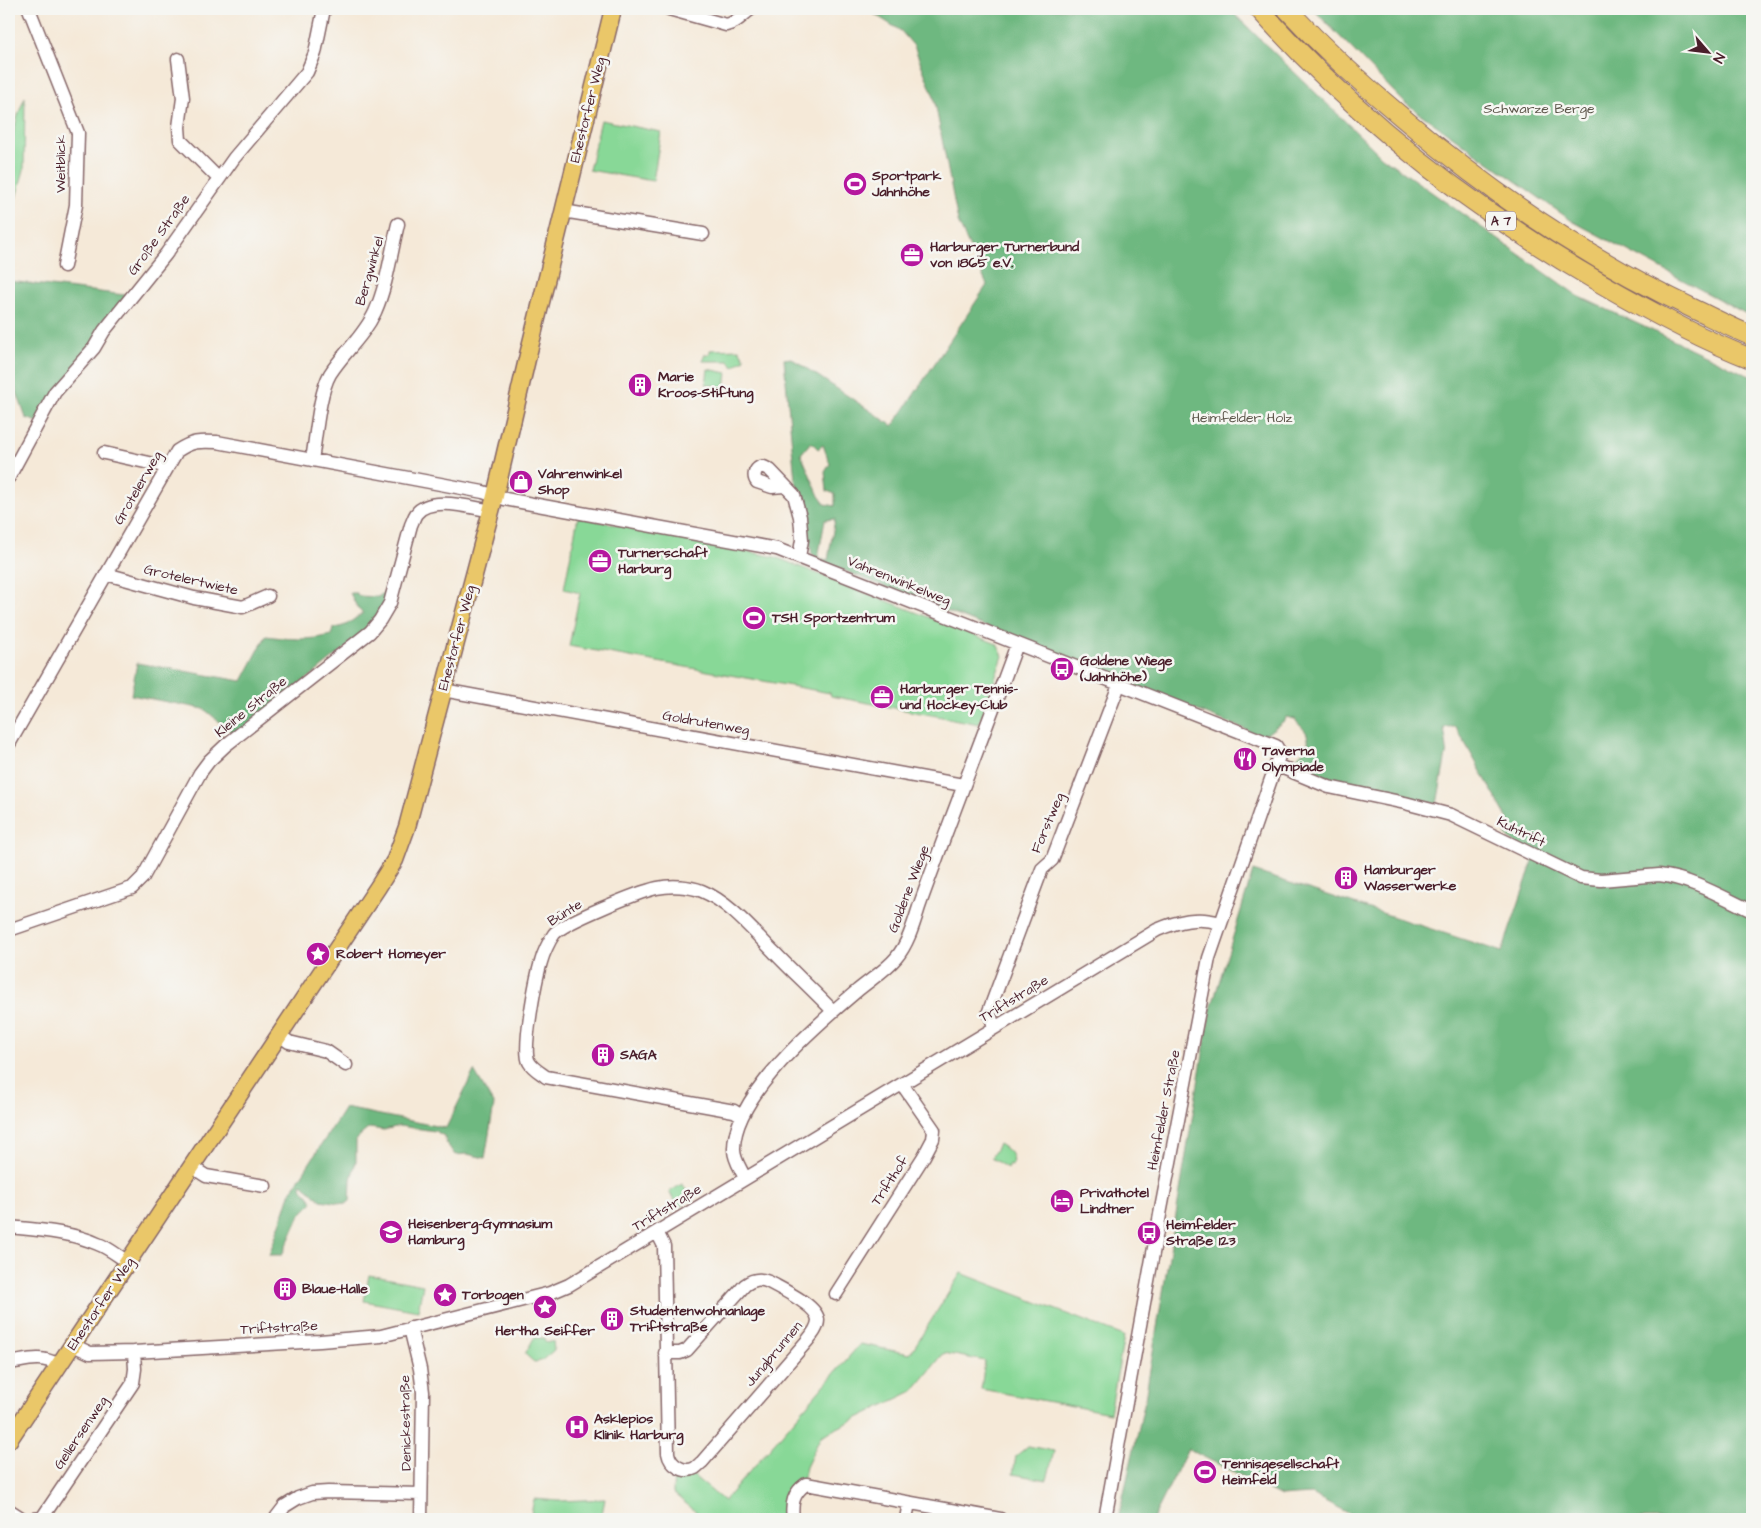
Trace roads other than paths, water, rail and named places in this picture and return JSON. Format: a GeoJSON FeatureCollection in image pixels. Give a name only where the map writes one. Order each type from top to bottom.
{"type":"FeatureCollection","features":[{"type":"Feature","properties":{"kind":"highway","name":"A 7"},"geometry":{"type":"LineString","coordinates":[[1259,9],[1357,107],[1406,150],[1464,196],[1538,246],[1626,298],[1681,327],[1752,359]]}},
{"type":"Feature","properties":{"kind":"highway","name":"A 7"},"geometry":{"type":"LineString","coordinates":[[1287,9],[1366,87],[1442,151],[1502,197],[1551,231],[1613,268],[1674,300],[1752,336]]}},
{"type":"Feature","properties":{"kind":"main road","name":"Ehestorfer Weg"},"geometry":{"type":"LineString","coordinates":[[9,1440],[395,860],[407,827],[493,503],[613,9]]}},
{"type":"Feature","properties":{"kind":"street","name":"Weitblick"},"geometry":{"type":"LineString","coordinates":[[29,9],[78,133],[76,205],[64,266]]}},
{"type":"Feature","properties":{"kind":"street","name":"Große Straße"},"geometry":{"type":"LineString","coordinates":[[9,477],[55,392],[94,348],[104,331],[166,254],[218,178],[307,72],[315,53],[324,9]]}},
{"type":"Feature","properties":{"kind":"street"},"geometry":{"type":"LineString","coordinates":[[669,9],[726,25],[733,24],[739,20],[750,9]]}},
{"type":"Feature","properties":{"kind":"street"},"geometry":{"type":"LineString","coordinates":[[178,59],[183,98],[179,127],[180,140],[218,178]]}},
{"type":"Feature","properties":{"kind":"street"},"geometry":{"type":"LineString","coordinates":[[563,211],[702,234]]}},
{"type":"Feature","properties":{"kind":"street","name":"Bergwinkel"},"geometry":{"type":"LineString","coordinates":[[312,460],[324,388],[330,375],[356,342],[374,313],[380,298],[398,224]]}},
{"type":"Feature","properties":{"kind":"street","name":"Grotelerweg"},"geometry":{"type":"LineString","coordinates":[[9,744],[177,451],[185,445],[196,441],[216,442],[312,460],[493,503]]}},
{"type":"Feature","properties":{"kind":"street"},"geometry":{"type":"LineString","coordinates":[[104,453],[168,467]]}},
{"type":"Feature","properties":{"kind":"street"},"geometry":{"type":"LineString","coordinates":[[784,486],[794,495],[798,508],[802,540],[799,557]]}},
{"type":"Feature","properties":{"kind":"street","name":"Kleine Straße"},"geometry":{"type":"LineString","coordinates":[[9,930],[132,888],[143,877],[200,773],[209,761],[226,745],[370,632],[380,620],[390,603],[411,525],[417,514],[424,508],[443,503],[493,503]]}},
{"type":"Feature","properties":{"kind":"street","name":"Vahrenwinkelweg"},"geometry":{"type":"LineString","coordinates":[[493,503],[777,549],[1276,746]]}},
{"type":"Feature","properties":{"kind":"street","name":"Grotelertwiete"},"geometry":{"type":"LineString","coordinates":[[106,574],[194,598],[243,607],[268,596]]}},
{"type":"Feature","properties":{"kind":"street","name":"Goldene Wiege"},"geometry":{"type":"LineString","coordinates":[[745,1178],[736,1161],[734,1151],[736,1131],[742,1116],[752,1100],[785,1056],[833,1011],[896,958],[910,932],[963,785],[1017,644]]}},
{"type":"Feature","properties":{"kind":"street","name":"Forstweg"},"geometry":{"type":"LineString","coordinates":[[994,1027],[989,1011],[1042,869],[1052,860],[1119,685]]}},
{"type":"Feature","properties":{"kind":"street","name":"Goldrutenweg"},"geometry":{"type":"LineString","coordinates":[[443,690],[963,785]]}},
{"type":"Feature","properties":{"kind":"street","name":"Heimfelder Straße"},"geometry":{"type":"LineString","coordinates":[[1105,1519],[1209,958],[1280,754],[1276,746]]}},
{"type":"Feature","properties":{"kind":"street","name":"Kuhtrift"},"geometry":{"type":"LineString","coordinates":[[1276,765],[1336,789],[1405,803],[1451,815],[1581,878],[1601,880],[1654,875],[1668,876],[1704,888],[1752,911]]}},
{"type":"Feature","properties":{"kind":"street","name":"Bünte"},"geometry":{"type":"LineString","coordinates":[[742,1116],[734,1111],[546,1077],[529,1063],[526,1050],[527,1038],[541,961],[554,934],[576,920],[658,888],[673,886],[702,891],[717,899],[746,924],[833,1011]]}},
{"type":"Feature","properties":{"kind":"street","name":"Triftstraße"},"geometry":{"type":"LineString","coordinates":[[73,1345],[90,1353],[134,1352],[381,1336],[550,1292],[569,1285],[1157,930],[1180,922],[1200,919],[1220,923]]}},
{"type":"Feature","properties":{"kind":"street"},"geometry":{"type":"LineString","coordinates":[[280,1035],[289,1042],[326,1052],[346,1065]]}},
{"type":"Feature","properties":{"kind":"street","name":"Trifthof"},"geometry":{"type":"LineString","coordinates":[[836,1294],[933,1140],[933,1127],[902,1084]]}},
{"type":"Feature","properties":{"kind":"street"},"geometry":{"type":"LineString","coordinates":[[192,1167],[206,1176],[265,1186]]}},
{"type":"Feature","properties":{"kind":"street"},"geometry":{"type":"LineString","coordinates":[[9,1227],[39,1230],[93,1242],[128,1262]]}},
{"type":"Feature","properties":{"kind":"street"},"geometry":{"type":"LineString","coordinates":[[657,1232],[664,1246],[666,1352]]}},
{"type":"Feature","properties":{"kind":"street","name":"Jungbrunnen"},"geometry":{"type":"LineString","coordinates":[[755,1280],[769,1282],[807,1304],[814,1310],[817,1316],[817,1324],[807,1340],[702,1462],[694,1468],[682,1468],[671,1462],[668,1454],[666,1352],[680,1353],[687,1350],[745,1285],[755,1280]]}},
{"type":"Feature","properties":{"kind":"street","name":"Denickestraße"},"geometry":{"type":"LineString","coordinates":[[410,1328],[420,1369],[423,1392],[421,1519]]}},
{"type":"Feature","properties":{"kind":"street","name":"Gellersenweg"},"geometry":{"type":"LineString","coordinates":[[33,1519],[42,1518],[132,1383],[136,1369],[134,1352]]}},
{"type":"Feature","properties":{"kind":"street"},"geometry":{"type":"LineString","coordinates":[[9,1363],[38,1358],[47,1359],[59,1365]]}},
{"type":"Feature","properties":{"kind":"street"},"geometry":{"type":"LineString","coordinates":[[794,1519],[792,1504],[796,1493],[806,1484],[1000,1519]]}},
{"type":"Feature","properties":{"kind":"street"},"geometry":{"type":"LineString","coordinates":[[275,1519],[285,1506],[298,1498],[312,1493],[421,1494]]}},
{"type":"Feature","properties":{"kind":"street"},"geometry":{"type":"LineString","coordinates":[[906,1519],[909,1503]]}},
{"type":"Feature","properties":{"kind":"street"},"geometry":{"type":"LineString","coordinates":[[9,1510],[23,1519]]}},
{"type":"Feature","properties":{"kind":"place","name":"Sportpark Jahnhöhe"},"geometry":{"type":"Point","coordinates":[855,184]}},
{"type":"Feature","properties":{"kind":"place","name":"Harburger Turnerbund von 1865 e.V."},"geometry":{"type":"Point","coordinates":[912,255]}},
{"type":"Feature","properties":{"kind":"place","name":"Marie Kroos-Stiftung"},"geometry":{"type":"Point","coordinates":[640,385]}},
{"type":"Feature","properties":{"kind":"place","name":"Vahrenwinkel Shop"},"geometry":{"type":"Point","coordinates":[521,482]}},
{"type":"Feature","properties":{"kind":"place","name":"Turnerschaft Harburg"},"geometry":{"type":"Point","coordinates":[600,561]}},
{"type":"Feature","properties":{"kind":"place","name":"TSH Sportzentrum"},"geometry":{"type":"Point","coordinates":[754,618]}},
{"type":"Feature","properties":{"kind":"place","name":"Goldene Wiege (Jahnhöhe)"},"geometry":{"type":"Point","coordinates":[1062,669]}},
{"type":"Feature","properties":{"kind":"place","name":"Harburger Tennis- und Hockey-Club"},"geometry":{"type":"Point","coordinates":[882,697]}},
{"type":"Feature","properties":{"kind":"place","name":"Taverna Olympiade"},"geometry":{"type":"Point","coordinates":[1245,759]}},
{"type":"Feature","properties":{"kind":"place","name":"Hamburger Wasserwerke"},"geometry":{"type":"Point","coordinates":[1346,878]}},
{"type":"Feature","properties":{"kind":"place","name":"Robert Homeyer"},"geometry":{"type":"Point","coordinates":[318,954]}},
{"type":"Feature","properties":{"kind":"place","name":"SAGA"},"geometry":{"type":"Point","coordinates":[603,1055]}},
{"type":"Feature","properties":{"kind":"place","name":"Privathotel Lindtner"},"geometry":{"type":"Point","coordinates":[1062,1201]}},
{"type":"Feature","properties":{"kind":"place","name":"Heisenberg-Gymnasium Hamburg"},"geometry":{"type":"Point","coordinates":[391,1232]}},
{"type":"Feature","properties":{"kind":"place","name":"Heimfelder Straße 123"},"geometry":{"type":"Point","coordinates":[1149,1233]}},
{"type":"Feature","properties":{"kind":"place","name":"Blaue-Halle"},"geometry":{"type":"Point","coordinates":[285,1289]}},
{"type":"Feature","properties":{"kind":"place","name":"Torbogen"},"geometry":{"type":"Point","coordinates":[445,1295]}},
{"type":"Feature","properties":{"kind":"place","name":"Hertha Seiffer"},"geometry":{"type":"Point","coordinates":[545,1307]}},
{"type":"Feature","properties":{"kind":"place","name":"Studentenwohnanlage Triftstraße"},"geometry":{"type":"Point","coordinates":[612,1319]}},
{"type":"Feature","properties":{"kind":"place","name":"Asklepios Klinik Harburg"},"geometry":{"type":"Point","coordinates":[577,1427]}},
{"type":"Feature","properties":{"kind":"place","name":"Tennisgesellschaft Heimfeld"},"geometry":{"type":"Point","coordinates":[1205,1472]}},
{"type":"Feature","properties":{"kind":"park label","name":"Schwarze Berge"},"geometry":{"type":"Point","coordinates":[1539,109]}},
{"type":"Feature","properties":{"kind":"park label","name":"Heimfelder Holz"},"geometry":{"type":"Point","coordinates":[1242,418]}}]}
